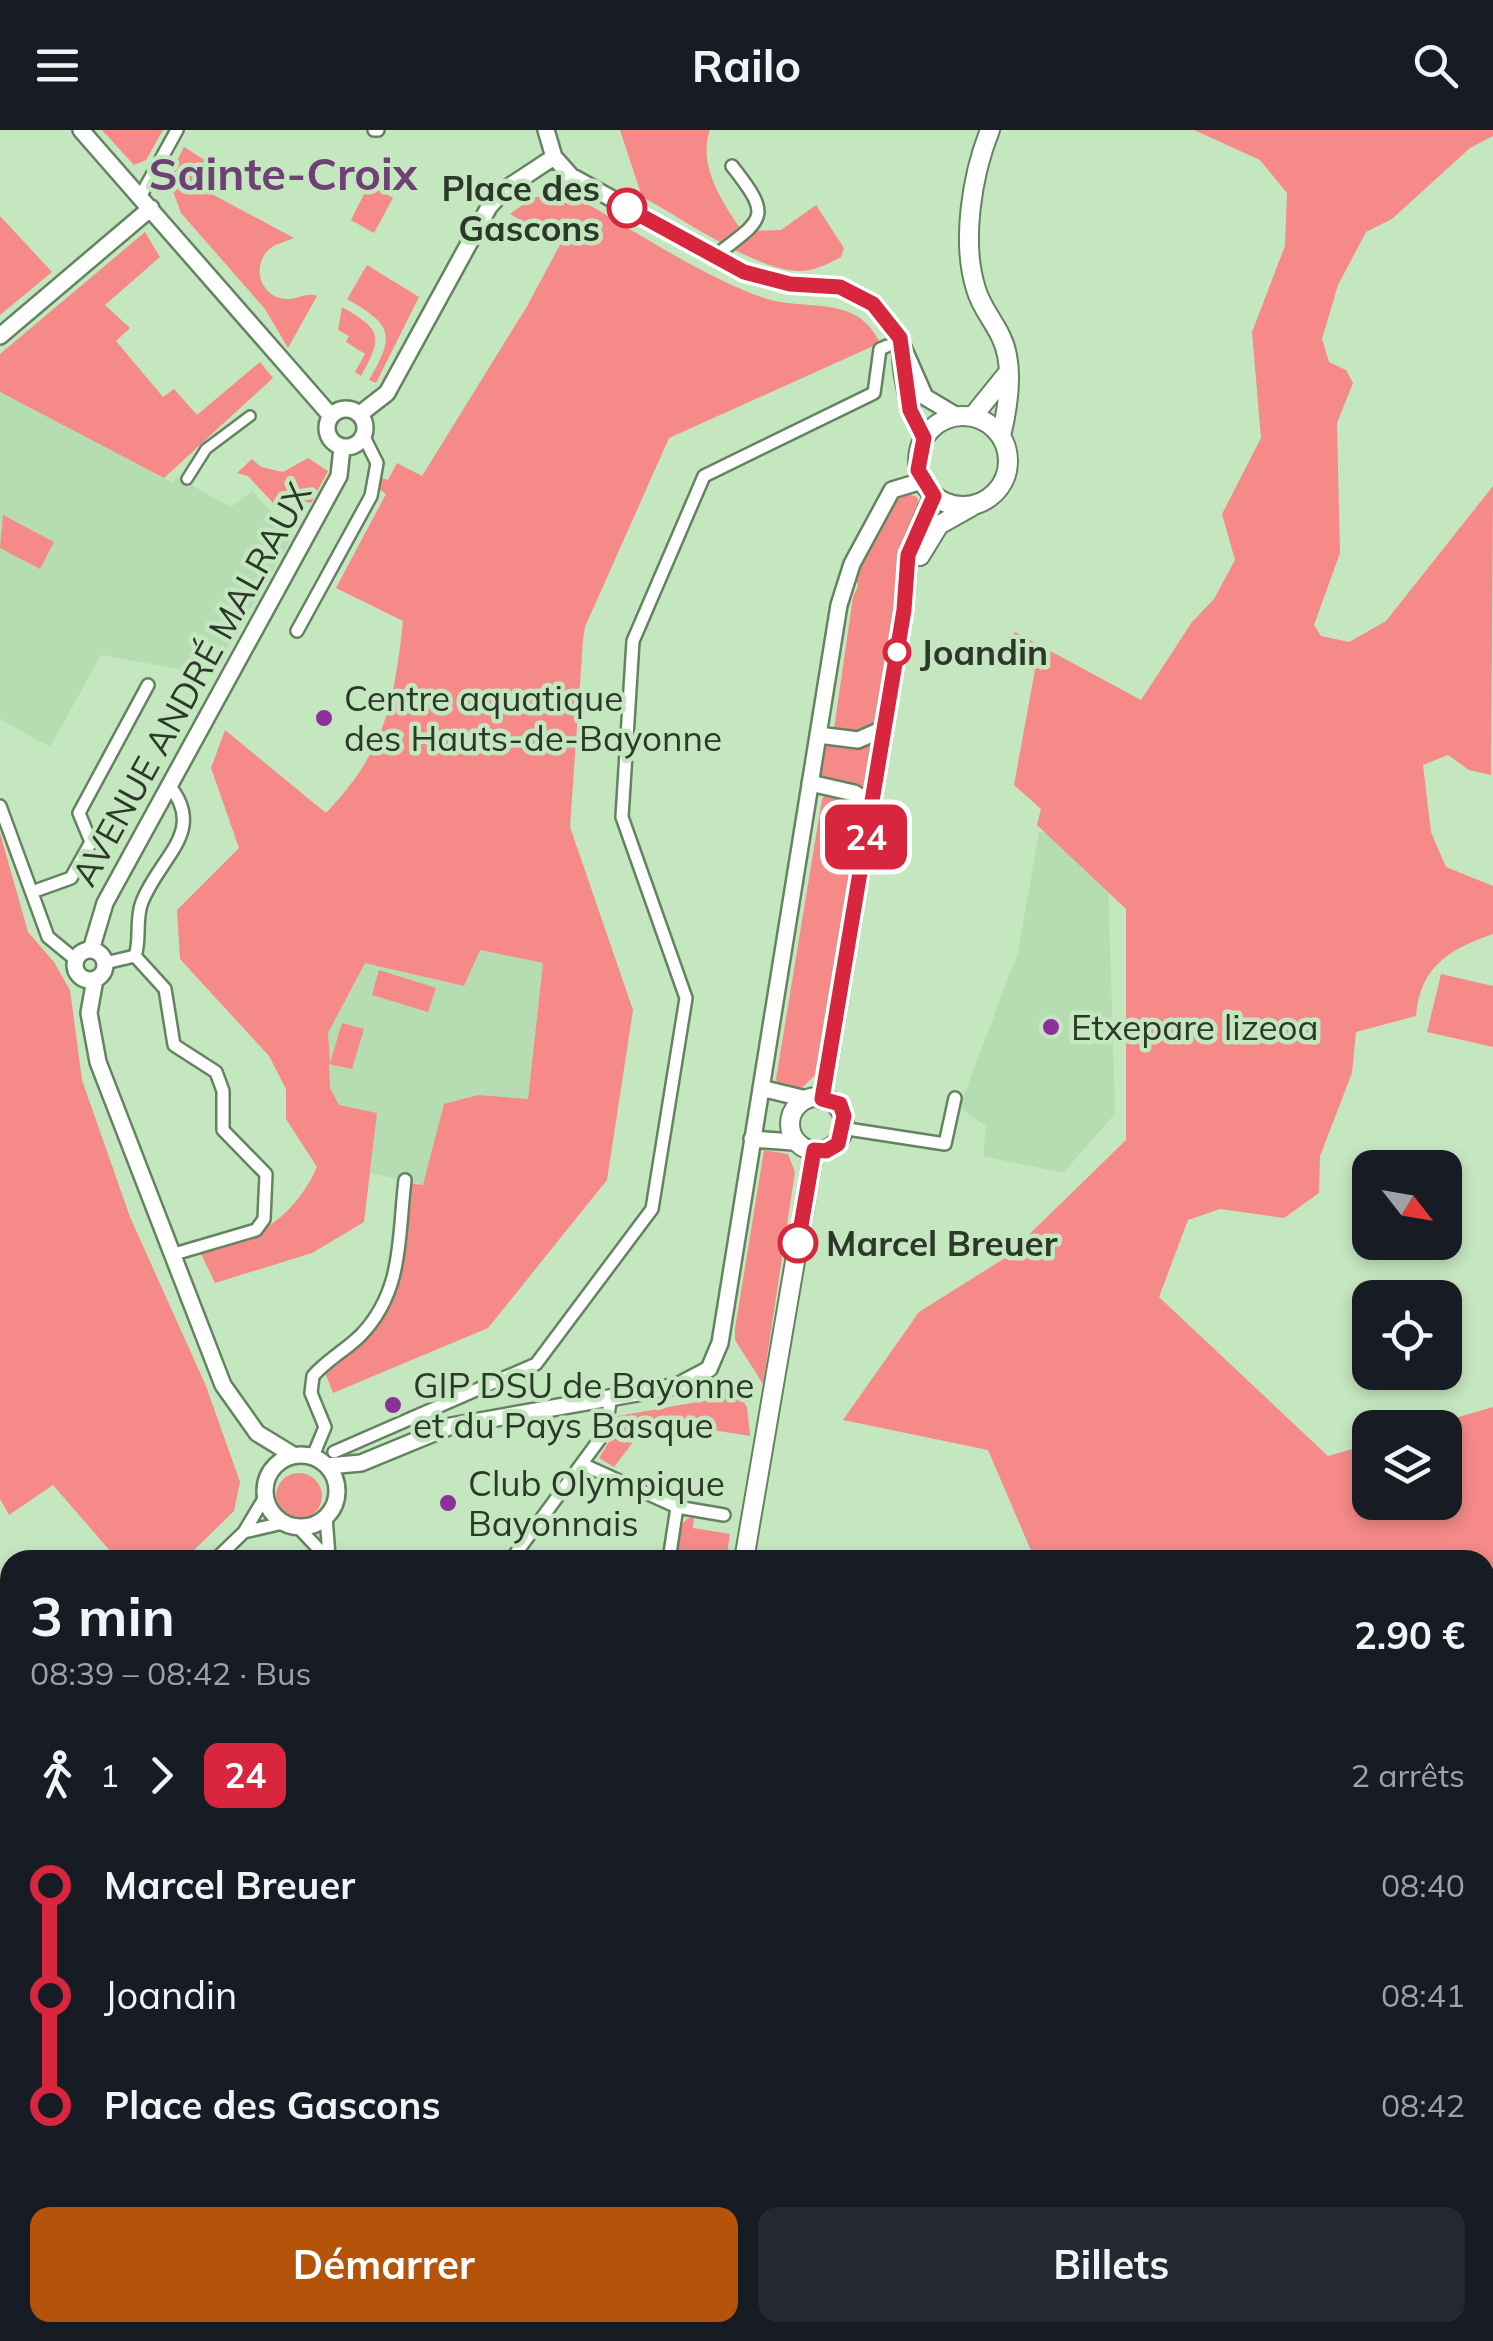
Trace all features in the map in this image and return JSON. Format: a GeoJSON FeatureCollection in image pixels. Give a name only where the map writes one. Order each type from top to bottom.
{"type":"FeatureCollection","features":[{"type":"Feature","properties":{"kind":"main road"},"geometry":{"type":"LineString","coordinates":[[904,610],[927,540],[939,525],[986,501],[1003,484],[1009,458],[1001,436],[1008,373],[1006,350],[982,305],[970,264],[977,173],[990,130]]}},
{"type":"Feature","properties":{"kind":"main road"},"geometry":{"type":"LineString","coordinates":[[974,506],[946,504],[928,489],[918,458],[924,438],[935,426],[965,416],[1008,373]]}},
{"type":"Feature","properties":{"kind":"main road"},"geometry":{"type":"LineString","coordinates":[[965,416],[1001,436]]}},
{"type":"Feature","properties":{"kind":"main road"},"geometry":{"type":"LineString","coordinates":[[822,1099],[904,610],[908,555],[928,489]]}},
{"type":"Feature","properties":{"kind":"main road"},"geometry":{"type":"LineString","coordinates":[[802,1098],[822,1099],[840,1104],[838,1144],[826,1151],[794,1142],[794,1120],[802,1098]]}},
{"type":"Feature","properties":{"kind":"main road"},"geometry":{"type":"LineString","coordinates":[[746,1550],[814,1150]]}},
{"type":"Feature","properties":{"kind":"street"},"geometry":{"type":"LineString","coordinates":[[80,130],[330,416]]}},
{"type":"Feature","properties":{"kind":"street"},"geometry":{"type":"LineString","coordinates":[[0,336],[146,203],[176,130]]}},
{"type":"Feature","properties":{"kind":"street"},"geometry":{"type":"LineString","coordinates":[[546,130],[554,156],[587,186],[759,277],[840,287],[856,294],[888,319],[910,410],[924,438]]}},
{"type":"Feature","properties":{"kind":"street"},"geometry":{"type":"LineString","coordinates":[[360,414],[386,393],[489,207],[504,190],[554,156]]}},
{"type":"Feature","properties":{"kind":"street"},"geometry":{"type":"LineString","coordinates":[[715,256],[754,226],[759,212],[758,199],[732,166]]}},
{"type":"Feature","properties":{"kind":"street"},"geometry":{"type":"LineString","coordinates":[[894,344],[925,398],[965,416]]}},
{"type":"Feature","properties":{"kind":"street"},"geometry":{"type":"LineString","coordinates":[[331,1459],[536,1364],[652,1209],[686,998],[622,817],[632,641],[704,476],[874,394],[880,348],[894,344]]}},
{"type":"Feature","properties":{"kind":"street"},"geometry":{"type":"LineString","coordinates":[[298,631],[370,496],[377,463],[364,437],[366,425],[360,414],[341,409],[330,416],[327,432],[342,447],[354,446],[364,437]]}},
{"type":"Feature","properties":{"kind":"street"},"geometry":{"type":"LineString","coordinates":[[186,479],[198,456],[250,416]]}},
{"type":"Feature","properties":{"kind":"street","name":"AVENUE ANDRÉ MALRAUX"},"geometry":{"type":"LineString","coordinates":[[91,950],[101,912],[228,686],[338,476],[342,447]]}},
{"type":"Feature","properties":{"kind":"street"},"geometry":{"type":"LineString","coordinates":[[328,1550],[326,1518],[337,1491],[361,1463],[444,1428],[684,1384],[709,1369],[720,1344],[846,580],[892,490],[928,489]]}},
{"type":"Feature","properties":{"kind":"street"},"geometry":{"type":"LineString","coordinates":[[32,892],[72,878],[91,842],[80,812],[148,685]]}},
{"type":"Feature","properties":{"kind":"street"},"geometry":{"type":"LineString","coordinates":[[818,735],[867,739],[883,729]]}},
{"type":"Feature","properties":{"kind":"street"},"geometry":{"type":"LineString","coordinates":[[810,783],[854,793],[872,804]]}},
{"type":"Feature","properties":{"kind":"street"},"geometry":{"type":"LineString","coordinates":[[169,785],[181,800],[187,818],[140,908],[136,956],[165,988],[174,1045],[207,1064],[221,1081],[223,1130],[266,1174],[264,1219],[256,1230],[171,1255]]}},
{"type":"Feature","properties":{"kind":"street"},"geometry":{"type":"LineString","coordinates":[[0,806],[48,937],[76,960],[88,978],[98,1062],[218,1375],[257,1434],[267,1476],[264,1497],[244,1532],[225,1550]]}},
{"type":"Feature","properties":{"kind":"street"},"geometry":{"type":"LineString","coordinates":[[76,960],[91,950],[105,963]]}},
{"type":"Feature","properties":{"kind":"street"},"geometry":{"type":"LineString","coordinates":[[105,963],[136,956]]}},
{"type":"Feature","properties":{"kind":"street"},"geometry":{"type":"LineString","coordinates":[[88,978],[104,971],[105,963]]}},
{"type":"Feature","properties":{"kind":"street"},"geometry":{"type":"LineString","coordinates":[[761,1088],[802,1098]]}},
{"type":"Feature","properties":{"kind":"street"},"geometry":{"type":"LineString","coordinates":[[841,1128],[945,1144],[955,1098]]}},
{"type":"Feature","properties":{"kind":"street"},"geometry":{"type":"LineString","coordinates":[[752,1139],[794,1142]]}},
{"type":"Feature","properties":{"kind":"street"},"geometry":{"type":"LineString","coordinates":[[313,1456],[325,1427],[311,1393],[313,1376],[362,1334],[391,1287],[402,1254],[405,1180]]}},
{"type":"Feature","properties":{"kind":"street"},"geometry":{"type":"LineString","coordinates":[[518,1550],[605,1432],[611,1397]]}},
{"type":"Feature","properties":{"kind":"street"},"geometry":{"type":"LineString","coordinates":[[257,1434],[293,1455],[361,1463]]}},
{"type":"Feature","properties":{"kind":"street"},"geometry":{"type":"LineString","coordinates":[[267,1476],[273,1466],[293,1455]]}},
{"type":"Feature","properties":{"kind":"street"},"geometry":{"type":"LineString","coordinates":[[331,1459],[337,1491]]}},
{"type":"Feature","properties":{"kind":"street"},"geometry":{"type":"LineString","coordinates":[[582,1464],[676,1507],[724,1515]]}},
{"type":"Feature","properties":{"kind":"street"},"geometry":{"type":"LineString","coordinates":[[264,1497],[318,1550]]}},
{"type":"Feature","properties":{"kind":"street"},"geometry":{"type":"LineString","coordinates":[[670,1550],[676,1507]]}},
{"type":"Feature","properties":{"kind":"street"},"geometry":{"type":"LineString","coordinates":[[244,1532],[326,1518]]}},
{"type":"Feature","properties":{"kind":"shaded area"},"geometry":{"type":"Polygon","coordinates":[[[102,130],[163,130],[146,160],[134,165],[102,130]]]}},
{"type":"Feature","properties":{"kind":"shaded area"},"geometry":{"type":"Polygon","coordinates":[[[620,130],[710,130],[709,170],[742,231],[781,230],[816,205],[844,248],[841,257],[810,270],[796,271],[753,258],[714,239],[642,197],[620,130]]]}},
{"type":"Feature","properties":{"kind":"shaded area"},"geometry":{"type":"Polygon","coordinates":[[[1194,130],[1493,130],[1493,136],[1470,148],[1392,219],[1366,232],[1338,285],[1322,339],[1329,362],[1346,370],[1353,383],[1337,423],[1340,553],[1314,625],[1321,636],[1349,642],[1386,621],[1493,486],[1491,775],[1469,770],[1448,755],[1423,765],[1431,832],[1446,867],[1493,886],[1493,934],[1463,946],[1440,962],[1424,984],[1416,1016],[1356,1032],[1352,1073],[1320,1156],[1319,1193],[1284,1218],[1220,1209],[1188,1220],[1159,1297],[1328,1456],[1352,1449],[1352,1520],[1462,1520],[1462,1416],[1493,1407],[1493,1550],[1031,1550],[988,1450],[843,1420],[919,1312],[1005,1258],[1126,1140],[1126,909],[1037,825],[1041,809],[1014,785],[1035,670],[1024,667],[1021,641],[1013,635],[1015,632],[1141,700],[1192,622],[1214,599],[1235,560],[1222,514],[1261,438],[1252,332],[1285,246],[1287,193],[1260,160],[1194,130]]]}},
{"type":"Feature","properties":{"kind":"shaded area"},"geometry":{"type":"Polygon","coordinates":[[[184,147],[208,162],[197,186],[294,238],[272,247],[260,270],[264,286],[277,297],[317,296],[288,348],[265,309],[181,213],[168,178],[184,147]]]}},
{"type":"Feature","properties":{"kind":"shaded area"},"geometry":{"type":"Polygon","coordinates":[[[369,184],[393,198],[374,233],[351,220],[369,184]]]}},
{"type":"Feature","properties":{"kind":"shaded area"},"geometry":{"type":"Polygon","coordinates":[[[567,192],[741,289],[780,302],[844,310],[870,327],[880,343],[669,438],[585,627],[570,827],[633,1010],[607,1180],[488,1328],[333,1393],[324,1370],[382,1311],[409,1183],[423,1185],[444,1104],[478,1095],[528,1099],[543,963],[480,950],[464,986],[365,963],[328,1033],[330,1063],[342,1023],[364,1029],[352,1069],[329,1064],[330,1088],[339,1105],[377,1113],[364,1222],[312,1253],[215,1283],[201,1254],[239,1242],[271,1225],[297,1200],[317,1167],[286,1119],[286,1089],[269,1056],[180,959],[177,910],[239,848],[211,768],[225,730],[326,813],[362,769],[374,747],[390,702],[403,621],[336,588],[386,494],[380,490],[382,478],[388,480],[397,463],[422,476],[526,308],[561,243],[510,214],[532,198],[567,192]]]}},
{"type":"Feature","properties":{"kind":"shaded area"},"geometry":{"type":"Polygon","coordinates":[[[0,216],[52,272],[0,315],[0,216]]]}},
{"type":"Feature","properties":{"kind":"shaded area"},"geometry":{"type":"Polygon","coordinates":[[[145,232],[160,257],[105,305],[130,328],[116,341],[163,397],[174,389],[197,415],[260,362],[273,378],[164,478],[0,392],[0,354],[145,232]]]}},
{"type":"Feature","properties":{"kind":"shaded area"},"geometry":{"type":"Polygon","coordinates":[[[367,265],[419,297],[376,383],[369,380],[383,352],[385,332],[373,316],[347,299],[367,265]]]}},
{"type":"Feature","properties":{"kind":"shaded area"},"geometry":{"type":"Polygon","coordinates":[[[342,307],[365,322],[375,335],[373,352],[361,376],[355,372],[365,354],[346,342],[349,336],[338,330],[342,307]]]}},
{"type":"Feature","properties":{"kind":"shaded area"},"geometry":{"type":"Polygon","coordinates":[[[0,392],[173,483],[177,477],[231,507],[252,491],[293,536],[212,675],[101,655],[50,747],[0,719],[0,392]]]}},
{"type":"Feature","properties":{"kind":"shaded area"},"geometry":{"type":"Polygon","coordinates":[[[308,458],[328,471],[311,503],[286,498],[273,503],[248,476],[237,473],[252,459],[261,467],[283,472],[308,458]]]}},
{"type":"Feature","properties":{"kind":"shaded area"},"geometry":{"type":"Polygon","coordinates":[[[906,493],[917,497],[920,506],[877,726],[860,733],[834,729],[853,597],[858,586],[855,576],[892,501],[906,493]]]}},
{"type":"Feature","properties":{"kind":"shaded area"},"geometry":{"type":"Polygon","coordinates":[[[3,515],[54,542],[40,569],[0,548],[3,515]]]}},
{"type":"Feature","properties":{"kind":"shaded area"},"geometry":{"type":"Polygon","coordinates":[[[825,739],[874,741],[865,792],[818,779],[825,739]]]}},
{"type":"Feature","properties":{"kind":"shaded area"},"geometry":{"type":"Polygon","coordinates":[[[827,793],[857,801],[863,811],[817,1073],[802,1088],[778,1084],[776,1079],[822,799],[827,793]]]}},
{"type":"Feature","properties":{"kind":"shaded area","name":"Etxepare lizeoa"},"geometry":{"type":"Polygon","coordinates":[[[1039,832],[1107,839],[1115,1114],[1063,1173],[983,1156],[986,1126],[962,1110],[961,1103],[1018,952],[1039,832]]]}},
{"type":"Feature","properties":{"kind":"shaded area"},"geometry":{"type":"Polygon","coordinates":[[[0,833],[28,932],[54,962],[70,990],[82,1080],[130,1217],[206,1386],[240,1482],[234,1511],[194,1550],[109,1550],[53,1485],[9,1515],[0,1499],[0,833]]]}},
{"type":"Feature","properties":{"kind":"shaded area"},"geometry":{"type":"Polygon","coordinates":[[[479,950],[543,963],[528,1100],[478,1095],[423,1185],[370,1173],[377,1114],[339,1105],[330,1088],[328,1033],[365,962],[463,986],[479,950]]]}},
{"type":"Feature","properties":{"kind":"shaded area"},"geometry":{"type":"Polygon","coordinates":[[[379,970],[436,988],[428,1012],[372,995],[379,970]]]}},
{"type":"Feature","properties":{"kind":"shaded area"},"geometry":{"type":"Polygon","coordinates":[[[1441,974],[1493,986],[1493,1047],[1427,1032],[1441,974]]]}},
{"type":"Feature","properties":{"kind":"shaded area"},"geometry":{"type":"Polygon","coordinates":[[[764,1150],[788,1154],[795,1172],[763,1384],[735,1340],[735,1329],[764,1150]]]}},
{"type":"Feature","properties":{"kind":"shaded area"},"geometry":{"type":"Polygon","coordinates":[[[726,1376],[747,1407],[750,1436],[650,1420],[614,1467],[599,1458],[615,1432],[618,1416],[708,1400],[707,1394],[726,1376]]]}},
{"type":"Feature","properties":{"kind":"shaded area"},"geometry":{"type":"Polygon","coordinates":[[[299,1473],[315,1480],[322,1496],[315,1512],[299,1519],[283,1512],[276,1496],[283,1480],[299,1473]]]}},
{"type":"Feature","properties":{"kind":"shaded area"},"geometry":{"type":"Polygon","coordinates":[[[694,1518],[693,1528],[730,1534],[728,1550],[677,1550],[681,1525],[694,1518]]]}},
{"type":"Feature","properties":{"kind":"bus line","name":"24"},"geometry":{"type":"LineString","coordinates":[[627,208],[744,272],[790,284],[840,287],[873,304],[900,338],[900,362],[910,410],[924,438],[918,470],[934,496],[908,555],[904,610],[822,1099],[840,1104],[844,1116],[838,1144],[826,1151],[814,1150],[798,1243]]}},
{"type":"Feature","properties":{"kind":"place","name":"Place des Gascons"},"geometry":{"type":"Point","coordinates":[627,208]}},
{"type":"Feature","properties":{"kind":"place","name":"Joandin"},"geometry":{"type":"Point","coordinates":[897,652]}},
{"type":"Feature","properties":{"kind":"place","name":"Centre aquatique des Hauts-de-Bayonne"},"geometry":{"type":"Point","coordinates":[324,718]}},
{"type":"Feature","properties":{"kind":"place","name":"Etxepare lizeoa"},"geometry":{"type":"Point","coordinates":[1051,1027]}},
{"type":"Feature","properties":{"kind":"place","name":"Marcel Breuer"},"geometry":{"type":"Point","coordinates":[798,1243]}},
{"type":"Feature","properties":{"kind":"place","name":"GIP DSU de Bayonne et du Pays Basque"},"geometry":{"type":"Point","coordinates":[393,1405]}},
{"type":"Feature","properties":{"kind":"place","name":"Club Olympique Bayonnais"},"geometry":{"type":"Point","coordinates":[448,1503]}},
{"type":"Feature","properties":{"kind":"district","name":"Sainte-Croix"},"geometry":{"type":"Point","coordinates":[283,173]}}]}
